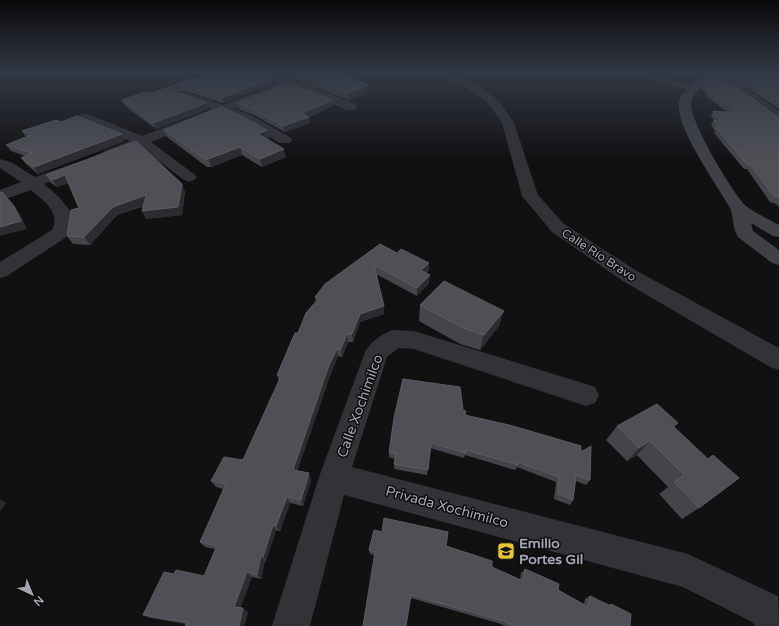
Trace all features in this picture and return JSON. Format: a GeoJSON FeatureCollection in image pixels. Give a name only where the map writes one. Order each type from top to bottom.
{"type":"FeatureCollection","features":[{"type":"Feature","properties":{"kind":"main road"},"geometry":{"type":"LineString","coordinates":[[686,101],[688,121],[718,178],[739,209],[744,233],[779,259]]}},
{"type":"Feature","properties":{"kind":"main road"},"geometry":{"type":"LineString","coordinates":[[739,209],[779,232]]}},
{"type":"Feature","properties":{"kind":"street"},"geometry":{"type":"LineString","coordinates":[[202,101],[259,124],[285,140]]}},
{"type":"Feature","properties":{"kind":"street"},"geometry":{"type":"LineString","coordinates":[[0,196],[244,101]]}},
{"type":"Feature","properties":{"kind":"street"},"geometry":{"type":"LineString","coordinates":[[336,101],[351,107]]}},
{"type":"Feature","properties":{"kind":"street","name":"Calle Río Bravo"},"geometry":{"type":"LineString","coordinates":[[492,101],[508,123],[530,196],[558,228],[630,276],[779,360]]}},
{"type":"Feature","properties":{"kind":"street"},"geometry":{"type":"LineString","coordinates":[[756,101],[779,118]]}},
{"type":"Feature","properties":{"kind":"street"},"geometry":{"type":"LineString","coordinates":[[84,117],[141,141],[189,177]]}},
{"type":"Feature","properties":{"kind":"street"},"geometry":{"type":"LineString","coordinates":[[0,163],[10,166],[32,183],[58,207],[63,214],[64,225],[59,234],[0,271]]}},
{"type":"Feature","properties":{"kind":"street","name":"Calle Xochimilco"},"geometry":{"type":"LineString","coordinates":[[291,626],[334,477],[377,352],[393,339],[414,340],[586,395]]}},
{"type":"Feature","properties":{"kind":"street","name":"Privada Xochimilco"},"geometry":{"type":"LineString","coordinates":[[334,477],[688,571],[765,609],[779,626]]}},
{"type":"Feature","properties":{"kind":"building"},"geometry":{"type":"Polygon","coordinates":[[[124,101],[201,101],[206,103],[153,123],[124,101]]]}},
{"type":"Feature","properties":{"kind":"building"},"geometry":{"type":"Polygon","coordinates":[[[242,101],[330,101],[302,113],[309,117],[283,126],[250,108],[237,103],[242,101]]]}},
{"type":"Feature","properties":{"kind":"building"},"geometry":{"type":"Polygon","coordinates":[[[722,101],[756,101],[779,117],[779,197],[774,196],[750,164],[747,164],[716,128],[720,128],[713,120],[720,121],[713,111],[738,113],[722,101]]]}},
{"type":"Feature","properties":{"kind":"building"},"geometry":{"type":"Polygon","coordinates":[[[221,107],[240,115],[267,130],[258,134],[284,149],[260,159],[240,147],[208,159],[204,159],[164,130],[221,107]]]}},
{"type":"Feature","properties":{"kind":"building"},"geometry":{"type":"Polygon","coordinates":[[[77,116],[122,134],[34,167],[21,158],[32,153],[6,145],[33,134],[22,131],[56,120],[61,122],[77,116]]]}},
{"type":"Feature","properties":{"kind":"building"},"geometry":{"type":"Polygon","coordinates":[[[136,141],[182,184],[178,207],[142,211],[146,195],[113,207],[84,237],[67,236],[71,210],[79,208],[65,175],[52,180],[46,175],[136,141]]]}},
{"type":"Feature","properties":{"kind":"building"},"geometry":{"type":"Polygon","coordinates":[[[2,192],[14,206],[21,221],[0,227],[0,193],[2,192]]]}},
{"type":"Feature","properties":{"kind":"building"},"geometry":{"type":"Polygon","coordinates":[[[380,244],[397,253],[401,249],[429,263],[421,270],[430,275],[417,288],[374,265],[384,306],[360,314],[352,334],[347,334],[341,349],[337,349],[329,365],[293,470],[309,473],[301,500],[287,497],[276,526],[273,525],[263,557],[261,556],[257,575],[247,572],[234,607],[243,608],[239,626],[185,626],[187,622],[143,615],[164,572],[174,574],[176,570],[204,576],[217,546],[200,542],[226,484],[211,481],[224,457],[243,460],[281,376],[277,375],[295,333],[298,333],[306,313],[319,298],[315,297],[325,284],[380,244]]]}},
{"type":"Feature","properties":{"kind":"building"},"geometry":{"type":"Polygon","coordinates":[[[444,281],[504,311],[484,335],[463,328],[420,305],[444,281]]]}},
{"type":"Feature","properties":{"kind":"building"},"geometry":{"type":"Polygon","coordinates":[[[403,379],[460,387],[463,410],[466,411],[465,415],[513,426],[581,446],[581,452],[591,446],[590,480],[576,475],[573,500],[558,494],[559,477],[518,462],[518,465],[466,450],[466,453],[431,443],[428,470],[394,464],[396,454],[389,452],[394,418],[403,379]]]}},
{"type":"Feature","properties":{"kind":"building"},"geometry":{"type":"Polygon","coordinates":[[[657,404],[678,423],[673,426],[708,459],[713,455],[739,478],[699,508],[674,482],[684,475],[650,441],[639,448],[617,426],[657,404]]]}},
{"type":"Feature","properties":{"kind":"building"},"geometry":{"type":"Polygon","coordinates":[[[384,518],[448,532],[446,546],[492,561],[492,567],[523,581],[525,569],[559,584],[558,590],[588,607],[590,596],[611,606],[611,604],[631,614],[630,626],[514,626],[504,621],[411,595],[406,626],[363,626],[375,552],[369,550],[374,530],[382,532],[384,518]]]}},
{"type":"Feature","properties":{"kind":"place","name":"Emilio Portes Gil"},"geometry":{"type":"Point","coordinates":[506,551]}}]}
